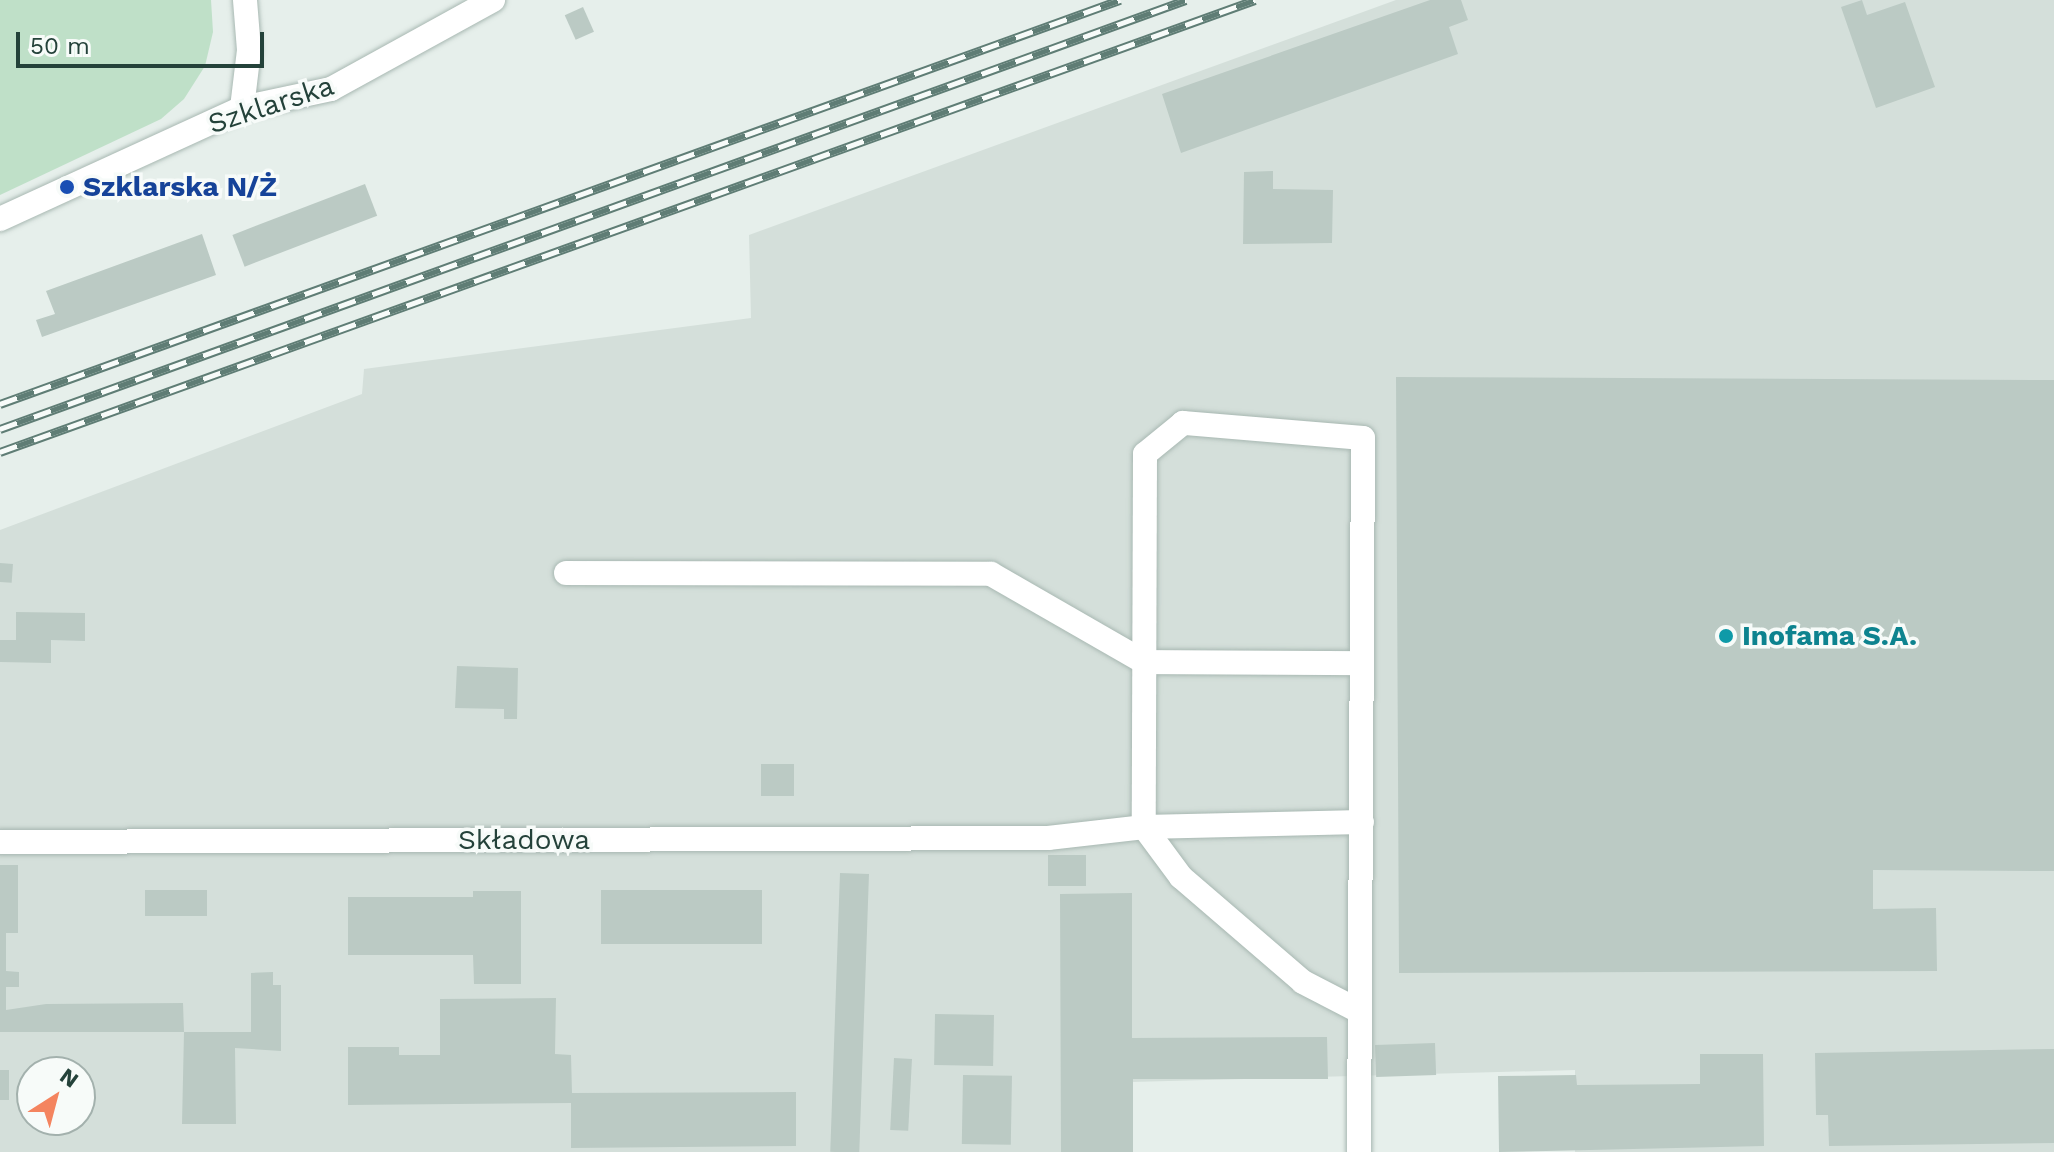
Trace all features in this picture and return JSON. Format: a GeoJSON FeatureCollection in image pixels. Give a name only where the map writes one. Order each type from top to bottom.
{"type":"FeatureCollection","features":[{"type":"Feature","properties":{"kind":"street"},"geometry":{"type":"LineString","coordinates":[[242,108],[249,50],[245,0]]}},
{"type":"Feature","properties":{"kind":"street","name":"Szklarska"},"geometry":{"type":"LineString","coordinates":[[0,219],[242,108],[331,89],[493,0]]}},
{"type":"Feature","properties":{"kind":"street"},"geometry":{"type":"LineString","coordinates":[[1359,1011],[1303,982],[1181,877],[1144,827],[1145,454],[1183,423],[1363,438],[1359,1152]]}},
{"type":"Feature","properties":{"kind":"street"},"geometry":{"type":"LineString","coordinates":[[566,573],[991,574],[1144,662],[1362,663]]}},
{"type":"Feature","properties":{"kind":"street","name":"Składowa"},"geometry":{"type":"LineString","coordinates":[[0,842],[1048,838],[1144,827],[1362,822]]}},
{"type":"Feature","properties":{"kind":"shaded area"},"geometry":{"type":"Polygon","coordinates":[[[1396,0],[2054,0],[2054,1152],[1575,1152],[1575,1070],[1131,1082],[1131,1152],[0,1152],[0,530],[362,394],[364,369],[751,318],[749,235],[1396,0]]]}},
{"type":"Feature","properties":{"kind":"green space"},"geometry":{"type":"Polygon","coordinates":[[[0,0],[211,0],[213,32],[205,66],[184,99],[161,119],[0,195],[0,0]]]}},
{"type":"Feature","properties":{"kind":"building"},"geometry":{"type":"Polygon","coordinates":[[[1430,0],[1461,0],[1468,20],[1449,27],[1458,54],[1181,153],[1162,94],[1430,0]]]}},
{"type":"Feature","properties":{"kind":"building"},"geometry":{"type":"Polygon","coordinates":[[[1862,0],[1867,15],[1905,2],[1935,87],[1876,108],[1841,7],[1862,0]]]}},
{"type":"Feature","properties":{"kind":"building"},"geometry":{"type":"Polygon","coordinates":[[[583,7],[594,32],[576,40],[565,15],[583,7]]]}},
{"type":"Feature","properties":{"kind":"building"},"geometry":{"type":"Polygon","coordinates":[[[1273,171],[1273,189],[1333,190],[1332,243],[1243,244],[1244,172],[1273,171]]]}},
{"type":"Feature","properties":{"kind":"building"},"geometry":{"type":"Polygon","coordinates":[[[365,184],[377,216],[245,267],[232,235],[365,184]]]}},
{"type":"Feature","properties":{"kind":"building"},"geometry":{"type":"Polygon","coordinates":[[[202,234],[216,275],[42,337],[36,320],[55,314],[46,291],[202,234]]]}},
{"type":"Feature","properties":{"kind":"building","name":"Inofama S.A."},"geometry":{"type":"Polygon","coordinates":[[[1396,377],[2054,380],[2054,871],[1873,870],[1873,909],[1936,908],[1937,971],[1399,973],[1396,377]]]}},
{"type":"Feature","properties":{"kind":"building"},"geometry":{"type":"Polygon","coordinates":[[[0,563],[13,564],[12,583],[0,582],[0,563]]]}},
{"type":"Feature","properties":{"kind":"building"},"geometry":{"type":"Polygon","coordinates":[[[16,612],[85,613],[85,641],[51,640],[51,663],[0,662],[0,640],[16,640],[16,612]]]}},
{"type":"Feature","properties":{"kind":"building"},"geometry":{"type":"Polygon","coordinates":[[[457,666],[518,668],[517,719],[504,719],[504,709],[455,708],[457,666]]]}},
{"type":"Feature","properties":{"kind":"building"},"geometry":{"type":"Polygon","coordinates":[[[761,764],[794,764],[794,796],[761,796],[761,764]]]}},
{"type":"Feature","properties":{"kind":"building"},"geometry":{"type":"Polygon","coordinates":[[[1048,855],[1086,855],[1086,886],[1048,886],[1048,855]]]}},
{"type":"Feature","properties":{"kind":"building"},"geometry":{"type":"Polygon","coordinates":[[[0,865],[18,865],[18,933],[6,933],[6,971],[19,972],[19,987],[6,987],[6,1010],[46,1004],[183,1003],[184,1032],[0,1032],[0,865]]]}},
{"type":"Feature","properties":{"kind":"building"},"geometry":{"type":"Polygon","coordinates":[[[840,873],[869,874],[859,1152],[830,1152],[840,873]]]}},
{"type":"Feature","properties":{"kind":"building"},"geometry":{"type":"Polygon","coordinates":[[[145,890],[207,890],[207,916],[145,916],[145,890]]]}},
{"type":"Feature","properties":{"kind":"building"},"geometry":{"type":"Polygon","coordinates":[[[601,890],[762,890],[762,944],[601,944],[601,890]]]}},
{"type":"Feature","properties":{"kind":"building"},"geometry":{"type":"Polygon","coordinates":[[[473,891],[521,891],[521,984],[474,984],[473,955],[348,955],[348,897],[473,897],[473,891]]]}},
{"type":"Feature","properties":{"kind":"building"},"geometry":{"type":"Polygon","coordinates":[[[1132,893],[1132,1038],[1327,1037],[1328,1079],[1133,1079],[1133,1152],[1061,1152],[1060,894],[1132,893]]]}},
{"type":"Feature","properties":{"kind":"building"},"geometry":{"type":"Polygon","coordinates":[[[273,972],[273,985],[281,985],[281,1051],[235,1048],[236,1124],[182,1124],[184,1032],[251,1032],[251,973],[273,972]]]}},
{"type":"Feature","properties":{"kind":"building"},"geometry":{"type":"Polygon","coordinates":[[[556,998],[555,1054],[571,1055],[572,1093],[796,1092],[796,1146],[571,1148],[571,1103],[348,1105],[348,1047],[399,1047],[399,1055],[440,1055],[440,999],[556,998]]]}},
{"type":"Feature","properties":{"kind":"building"},"geometry":{"type":"Polygon","coordinates":[[[935,1014],[994,1015],[993,1066],[934,1065],[935,1014]]]}},
{"type":"Feature","properties":{"kind":"building"},"geometry":{"type":"Polygon","coordinates":[[[1435,1043],[1436,1075],[1376,1077],[1375,1045],[1435,1043]]]}},
{"type":"Feature","properties":{"kind":"building"},"geometry":{"type":"Polygon","coordinates":[[[2054,1049],[2054,1143],[1829,1146],[1828,1115],[1816,1115],[1815,1053],[2054,1049]]]}},
{"type":"Feature","properties":{"kind":"building"},"geometry":{"type":"Polygon","coordinates":[[[1700,1054],[1763,1054],[1764,1146],[1499,1152],[1498,1076],[1576,1075],[1577,1085],[1700,1084],[1700,1054]]]}},
{"type":"Feature","properties":{"kind":"building"},"geometry":{"type":"Polygon","coordinates":[[[894,1058],[912,1059],[908,1131],[890,1130],[894,1058]]]}},
{"type":"Feature","properties":{"kind":"building"},"geometry":{"type":"Polygon","coordinates":[[[0,1070],[9,1070],[9,1100],[0,1100],[0,1070]]]}},
{"type":"Feature","properties":{"kind":"building"},"geometry":{"type":"Polygon","coordinates":[[[963,1075],[1012,1076],[1011,1145],[962,1144],[963,1075]]]}},
{"type":"Feature","properties":{"kind":"railway"},"geometry":{"type":"LineString","coordinates":[[0,404],[1120,0]]}},
{"type":"Feature","properties":{"kind":"railway"},"geometry":{"type":"LineString","coordinates":[[0,429],[1186,0]]}},
{"type":"Feature","properties":{"kind":"railway"},"geometry":{"type":"LineString","coordinates":[[0,452],[1255,0]]}},
{"type":"Feature","properties":{"kind":"place","name":"Szklarska N/Ż"},"geometry":{"type":"Point","coordinates":[67,187]}},
{"type":"Feature","properties":{"kind":"place","name":"Inofama S.A."},"geometry":{"type":"Point","coordinates":[1726,636]}}]}
